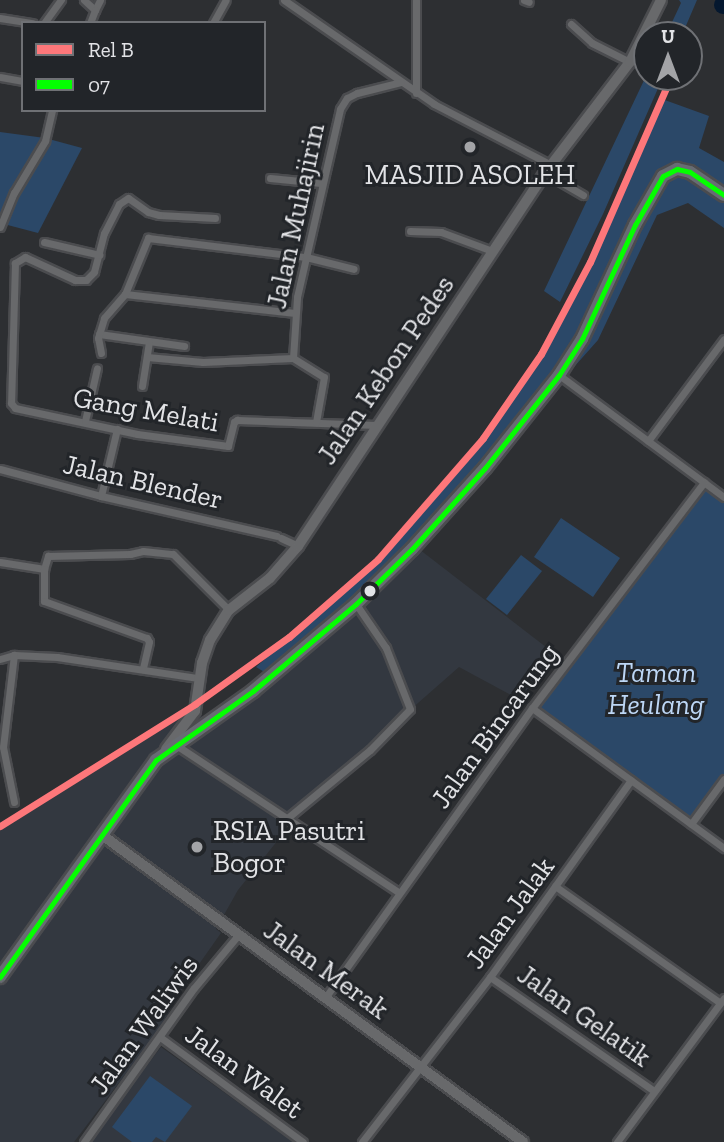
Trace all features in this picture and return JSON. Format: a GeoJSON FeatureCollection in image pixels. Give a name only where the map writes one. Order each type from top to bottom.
{"type":"FeatureCollection","features":[{"type":"Feature","properties":{"kind":"main road","name":"Jalan Kebon Pedes"},"geometry":{"type":"LineString","coordinates":[[195,711],[198,678],[210,640],[229,610],[270,578],[298,546],[548,169],[630,62],[661,0]]}},
{"type":"Feature","properties":{"kind":"main road"},"geometry":{"type":"LineString","coordinates":[[156,760],[253,691],[358,608],[439,520],[559,375],[582,339],[635,225],[663,176],[677,169],[690,172],[724,195]]}},
{"type":"Feature","properties":{"kind":"main road"},"geometry":{"type":"LineString","coordinates":[[0,977],[156,760],[195,711],[206,719],[215,718]]}},
{"type":"Feature","properties":{"kind":"main road","name":"Jalan Merak"},"geometry":{"type":"LineString","coordinates":[[102,835],[523,1142]]}},
{"type":"Feature","properties":{"kind":"street"},"geometry":{"type":"LineString","coordinates":[[45,21],[61,0]]}},
{"type":"Feature","properties":{"kind":"street"},"geometry":{"type":"LineString","coordinates":[[84,0],[95,10]]}},
{"type":"Feature","properties":{"kind":"street"},"geometry":{"type":"LineString","coordinates":[[91,21],[100,0]]}},
{"type":"Feature","properties":{"kind":"street"},"geometry":{"type":"LineString","coordinates":[[214,21],[226,0]]}},
{"type":"Feature","properties":{"kind":"street"},"geometry":{"type":"LineString","coordinates":[[284,0],[363,52],[416,93],[548,169],[583,195]]}},
{"type":"Feature","properties":{"kind":"street"},"geometry":{"type":"LineString","coordinates":[[416,0],[416,93]]}},
{"type":"Feature","properties":{"kind":"street"},"geometry":{"type":"LineString","coordinates":[[0,18],[21,21]]}},
{"type":"Feature","properties":{"kind":"street"},"geometry":{"type":"LineString","coordinates":[[571,23],[593,43],[630,62]]}},
{"type":"Feature","properties":{"kind":"street"},"geometry":{"type":"LineString","coordinates":[[0,76],[21,81]]}},
{"type":"Feature","properties":{"kind":"street","name":"Jalan Muhajirin"},"geometry":{"type":"LineString","coordinates":[[293,358],[295,313],[334,127],[347,98],[401,82]]}},
{"type":"Feature","properties":{"kind":"street"},"geometry":{"type":"LineString","coordinates":[[0,226],[14,193],[45,141],[52,112]]}},
{"type":"Feature","properties":{"kind":"street"},"geometry":{"type":"LineString","coordinates":[[270,178],[321,183]]}},
{"type":"Feature","properties":{"kind":"street"},"geometry":{"type":"LineString","coordinates":[[44,242],[100,255],[104,233],[119,204],[128,198],[148,212],[159,215],[215,218]]}},
{"type":"Feature","properties":{"kind":"street"},"geometry":{"type":"LineString","coordinates":[[410,231],[441,232],[492,251]]}},
{"type":"Feature","properties":{"kind":"street"},"geometry":{"type":"LineString","coordinates":[[101,354],[99,334],[104,318],[124,293],[148,238],[306,257],[354,269]]}},
{"type":"Feature","properties":{"kind":"street","name":"Gang Melati"},"geometry":{"type":"LineString","coordinates":[[100,255],[94,272],[86,281],[75,280],[25,257],[15,262],[11,403],[15,408],[117,429],[228,446],[233,425],[237,420],[376,425]]}},
{"type":"Feature","properties":{"kind":"street"},"geometry":{"type":"LineString","coordinates":[[124,293],[295,313]]}},
{"type":"Feature","properties":{"kind":"street"},"geometry":{"type":"LineString","coordinates":[[99,334],[184,346]]}},
{"type":"Feature","properties":{"kind":"street"},"geometry":{"type":"LineString","coordinates":[[648,441],[723,341]]}},
{"type":"Feature","properties":{"kind":"street"},"geometry":{"type":"LineString","coordinates":[[142,386],[149,342]]}},
{"type":"Feature","properties":{"kind":"street"},"geometry":{"type":"LineString","coordinates":[[147,358],[203,362],[293,358],[324,377],[316,422]]}},
{"type":"Feature","properties":{"kind":"street"},"geometry":{"type":"LineString","coordinates":[[85,421],[97,368]]}},
{"type":"Feature","properties":{"kind":"street"},"geometry":{"type":"LineString","coordinates":[[559,375],[724,497]]}},
{"type":"Feature","properties":{"kind":"street"},"geometry":{"type":"LineString","coordinates":[[101,496],[117,429]]}},
{"type":"Feature","properties":{"kind":"street","name":"Jalan Blender"},"geometry":{"type":"LineString","coordinates":[[0,468],[101,496],[279,537],[298,546]]}},
{"type":"Feature","properties":{"kind":"street","name":"Jalan Bincarung"},"geometry":{"type":"LineString","coordinates":[[325,998],[532,708],[704,482]]}},
{"type":"Feature","properties":{"kind":"street"},"geometry":{"type":"LineString","coordinates":[[143,669],[149,642],[147,638],[44,601],[44,569],[48,556],[130,554],[143,551],[173,554],[229,610]]}},
{"type":"Feature","properties":{"kind":"street"},"geometry":{"type":"LineString","coordinates":[[0,562],[44,569]]}},
{"type":"Feature","properties":{"kind":"street"},"geometry":{"type":"LineString","coordinates":[[285,820],[370,750],[410,709],[386,648],[358,608]]}},
{"type":"Feature","properties":{"kind":"street"},"geometry":{"type":"LineString","coordinates":[[14,655],[3,747],[14,802]]}},
{"type":"Feature","properties":{"kind":"street"},"geometry":{"type":"LineString","coordinates":[[0,659],[14,655],[68,658],[198,678]]}},
{"type":"Feature","properties":{"kind":"street"},"geometry":{"type":"LineString","coordinates":[[532,708],[724,848]]}},
{"type":"Feature","properties":{"kind":"street"},"geometry":{"type":"LineString","coordinates":[[176,744],[285,820],[400,893]]}},
{"type":"Feature","properties":{"kind":"street"},"geometry":{"type":"LineString","coordinates":[[691,824],[724,779]]}},
{"type":"Feature","properties":{"kind":"street","name":"Jalan Jalak"},"geometry":{"type":"LineString","coordinates":[[362,1142],[490,977],[631,780]]}},
{"type":"Feature","properties":{"kind":"street"},"geometry":{"type":"LineString","coordinates":[[555,886],[722,1001],[617,1142]]}},
{"type":"Feature","properties":{"kind":"street","name":"Jalan Waliwis"},"geometry":{"type":"LineString","coordinates":[[84,1142],[194,988],[239,934]]}},
{"type":"Feature","properties":{"kind":"street","name":"Jalan Gelatik"},"geometry":{"type":"LineString","coordinates":[[490,977],[654,1091]]}},
{"type":"Feature","properties":{"kind":"street","name":"Jalan Walet"},"geometry":{"type":"LineString","coordinates":[[160,1037],[303,1142]]}},
{"type":"Feature","properties":{"kind":"shaded area"},"geometry":{"type":"Polygon","coordinates":[[[415,546],[555,654],[520,700],[459,667],[286,819],[282,835],[238,890],[216,929],[221,933],[185,984],[156,1034],[74,1142],[0,1142],[0,826],[195,704],[195,711],[199,716],[215,718],[415,546]]]}},
{"type":"Feature","properties":{"kind":"shaded area"},"geometry":{"type":"Polygon","coordinates":[[[161,1047],[293,1142],[89,1142],[161,1047]]]}},
{"type":"Feature","properties":{"kind":"green space"},"geometry":{"type":"Polygon","coordinates":[[[679,0],[697,0],[688,21],[673,21],[681,3],[679,0]]]}},
{"type":"Feature","properties":{"kind":"green space"},"geometry":{"type":"Polygon","coordinates":[[[639,91],[657,91],[603,214],[560,302],[544,291],[639,91]]]}},
{"type":"Feature","properties":{"kind":"green space"},"geometry":{"type":"Polygon","coordinates":[[[662,99],[709,116],[699,148],[724,162],[724,228],[688,203],[657,215],[598,340],[415,546],[271,676],[256,667],[378,559],[483,438],[543,350],[572,295],[662,99]]]}},
{"type":"Feature","properties":{"kind":"green space"},"geometry":{"type":"Polygon","coordinates":[[[0,132],[45,138],[82,148],[38,233],[0,223],[0,132]]]}},
{"type":"Feature","properties":{"kind":"green space","name":"Taman Heulang"},"geometry":{"type":"Polygon","coordinates":[[[704,482],[724,497],[724,781],[691,824],[532,708],[704,482]]]}},
{"type":"Feature","properties":{"kind":"green space"},"geometry":{"type":"Polygon","coordinates":[[[561,518],[620,558],[593,597],[534,557],[561,518]]]}},
{"type":"Feature","properties":{"kind":"green space"},"geometry":{"type":"Polygon","coordinates":[[[521,555],[542,571],[507,615],[486,599],[521,555]]]}},
{"type":"Feature","properties":{"kind":"green space"},"geometry":{"type":"Polygon","coordinates":[[[150,1076],[192,1106],[165,1142],[156,1137],[152,1142],[132,1142],[112,1127],[150,1076]]]}},
{"type":"Feature","properties":{"kind":"rail line","name":"B"},"geometry":{"type":"LineString","coordinates":[[0,826],[195,704],[289,637],[378,559],[483,438],[541,354],[590,262],[665,91]]}},
{"type":"Feature","properties":{"kind":"transit line","name":"07"},"geometry":{"type":"LineString","coordinates":[[0,977],[156,760],[253,691],[356,604],[412,549],[485,468],[559,375],[582,339],[635,225],[663,176],[677,169],[690,172],[724,195]]}},
{"type":"Feature","properties":{"kind":"place","name":"MASJID ASOLEH"},"geometry":{"type":"Point","coordinates":[470,147]}},
{"type":"Feature","properties":{"kind":"place","name":"RSIA Pasutri Bogor"},"geometry":{"type":"Point","coordinates":[197,847]}}]}
